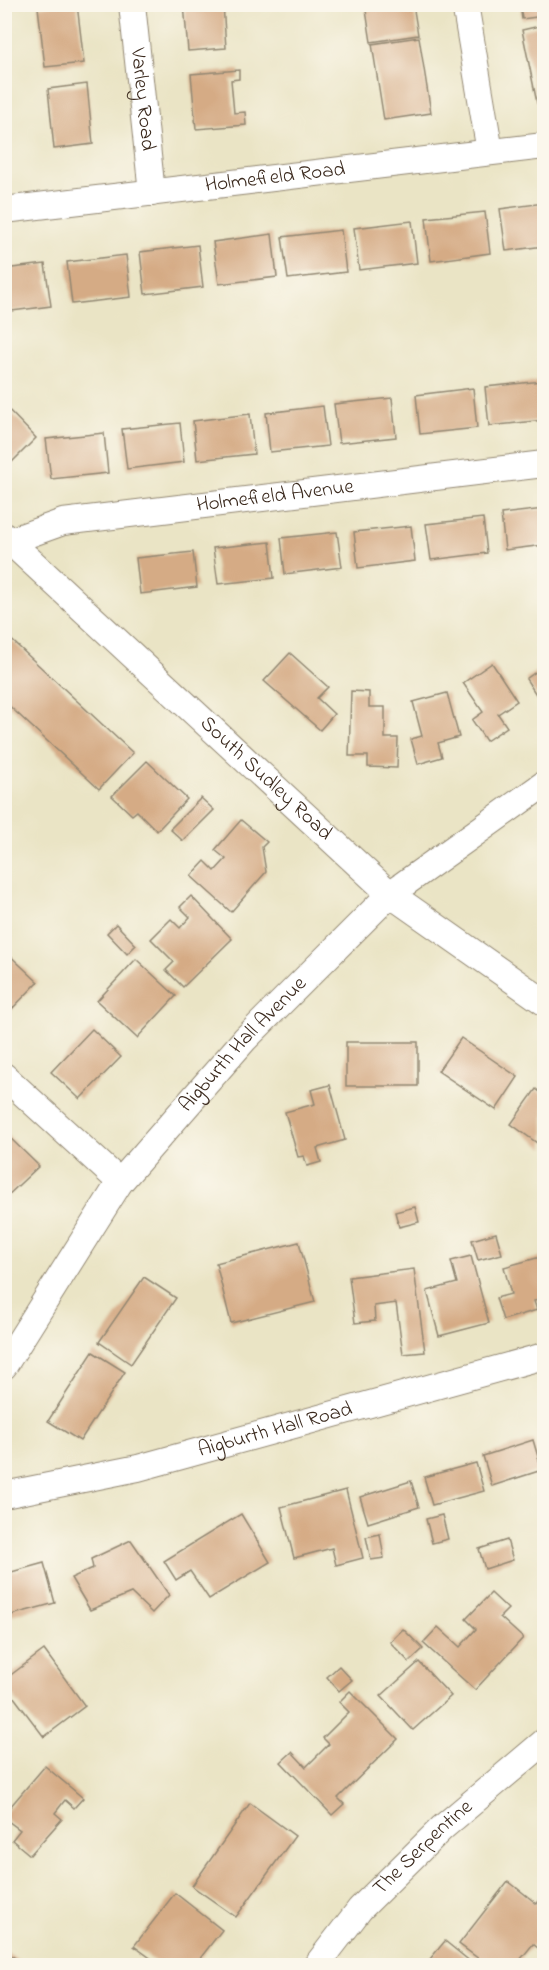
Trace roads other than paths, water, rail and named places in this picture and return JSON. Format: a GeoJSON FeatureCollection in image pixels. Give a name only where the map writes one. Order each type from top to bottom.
{"type":"FeatureCollection","features":[{"type":"Feature","properties":{"kind":"street","name":"Varley Road"},"geometry":{"type":"LineString","coordinates":[[132,4],[152,193]]}},
{"type":"Feature","properties":{"kind":"street"},"geometry":{"type":"LineString","coordinates":[[465,4],[490,152]]}},
{"type":"Feature","properties":{"kind":"street","name":"Holmefield Road"},"geometry":{"type":"LineString","coordinates":[[4,210],[544,146]]}},
{"type":"Feature","properties":{"kind":"street","name":"Holmefield Avenue"},"geometry":{"type":"LineString","coordinates":[[7,538],[63,522],[544,464]]}},
{"type":"Feature","properties":{"kind":"street","name":"South Sudley Road"},"geometry":{"type":"LineString","coordinates":[[7,538],[390,894],[544,1002]]}},
{"type":"Feature","properties":{"kind":"street","name":"Aigburth Hall Avenue"},"geometry":{"type":"LineString","coordinates":[[4,1366],[120,1182],[245,1039],[390,894],[544,784]]}},
{"type":"Feature","properties":{"kind":"street"},"geometry":{"type":"LineString","coordinates":[[4,1076],[120,1182]]}},
{"type":"Feature","properties":{"kind":"street","name":"Aigburth Hall Road"},"geometry":{"type":"LineString","coordinates":[[4,1494],[138,1468],[544,1356]]}},
{"type":"Feature","properties":{"kind":"street","name":"The Serpentine"},"geometry":{"type":"LineString","coordinates":[[316,1965],[360,1909],[442,1828],[544,1742]]}}]}
